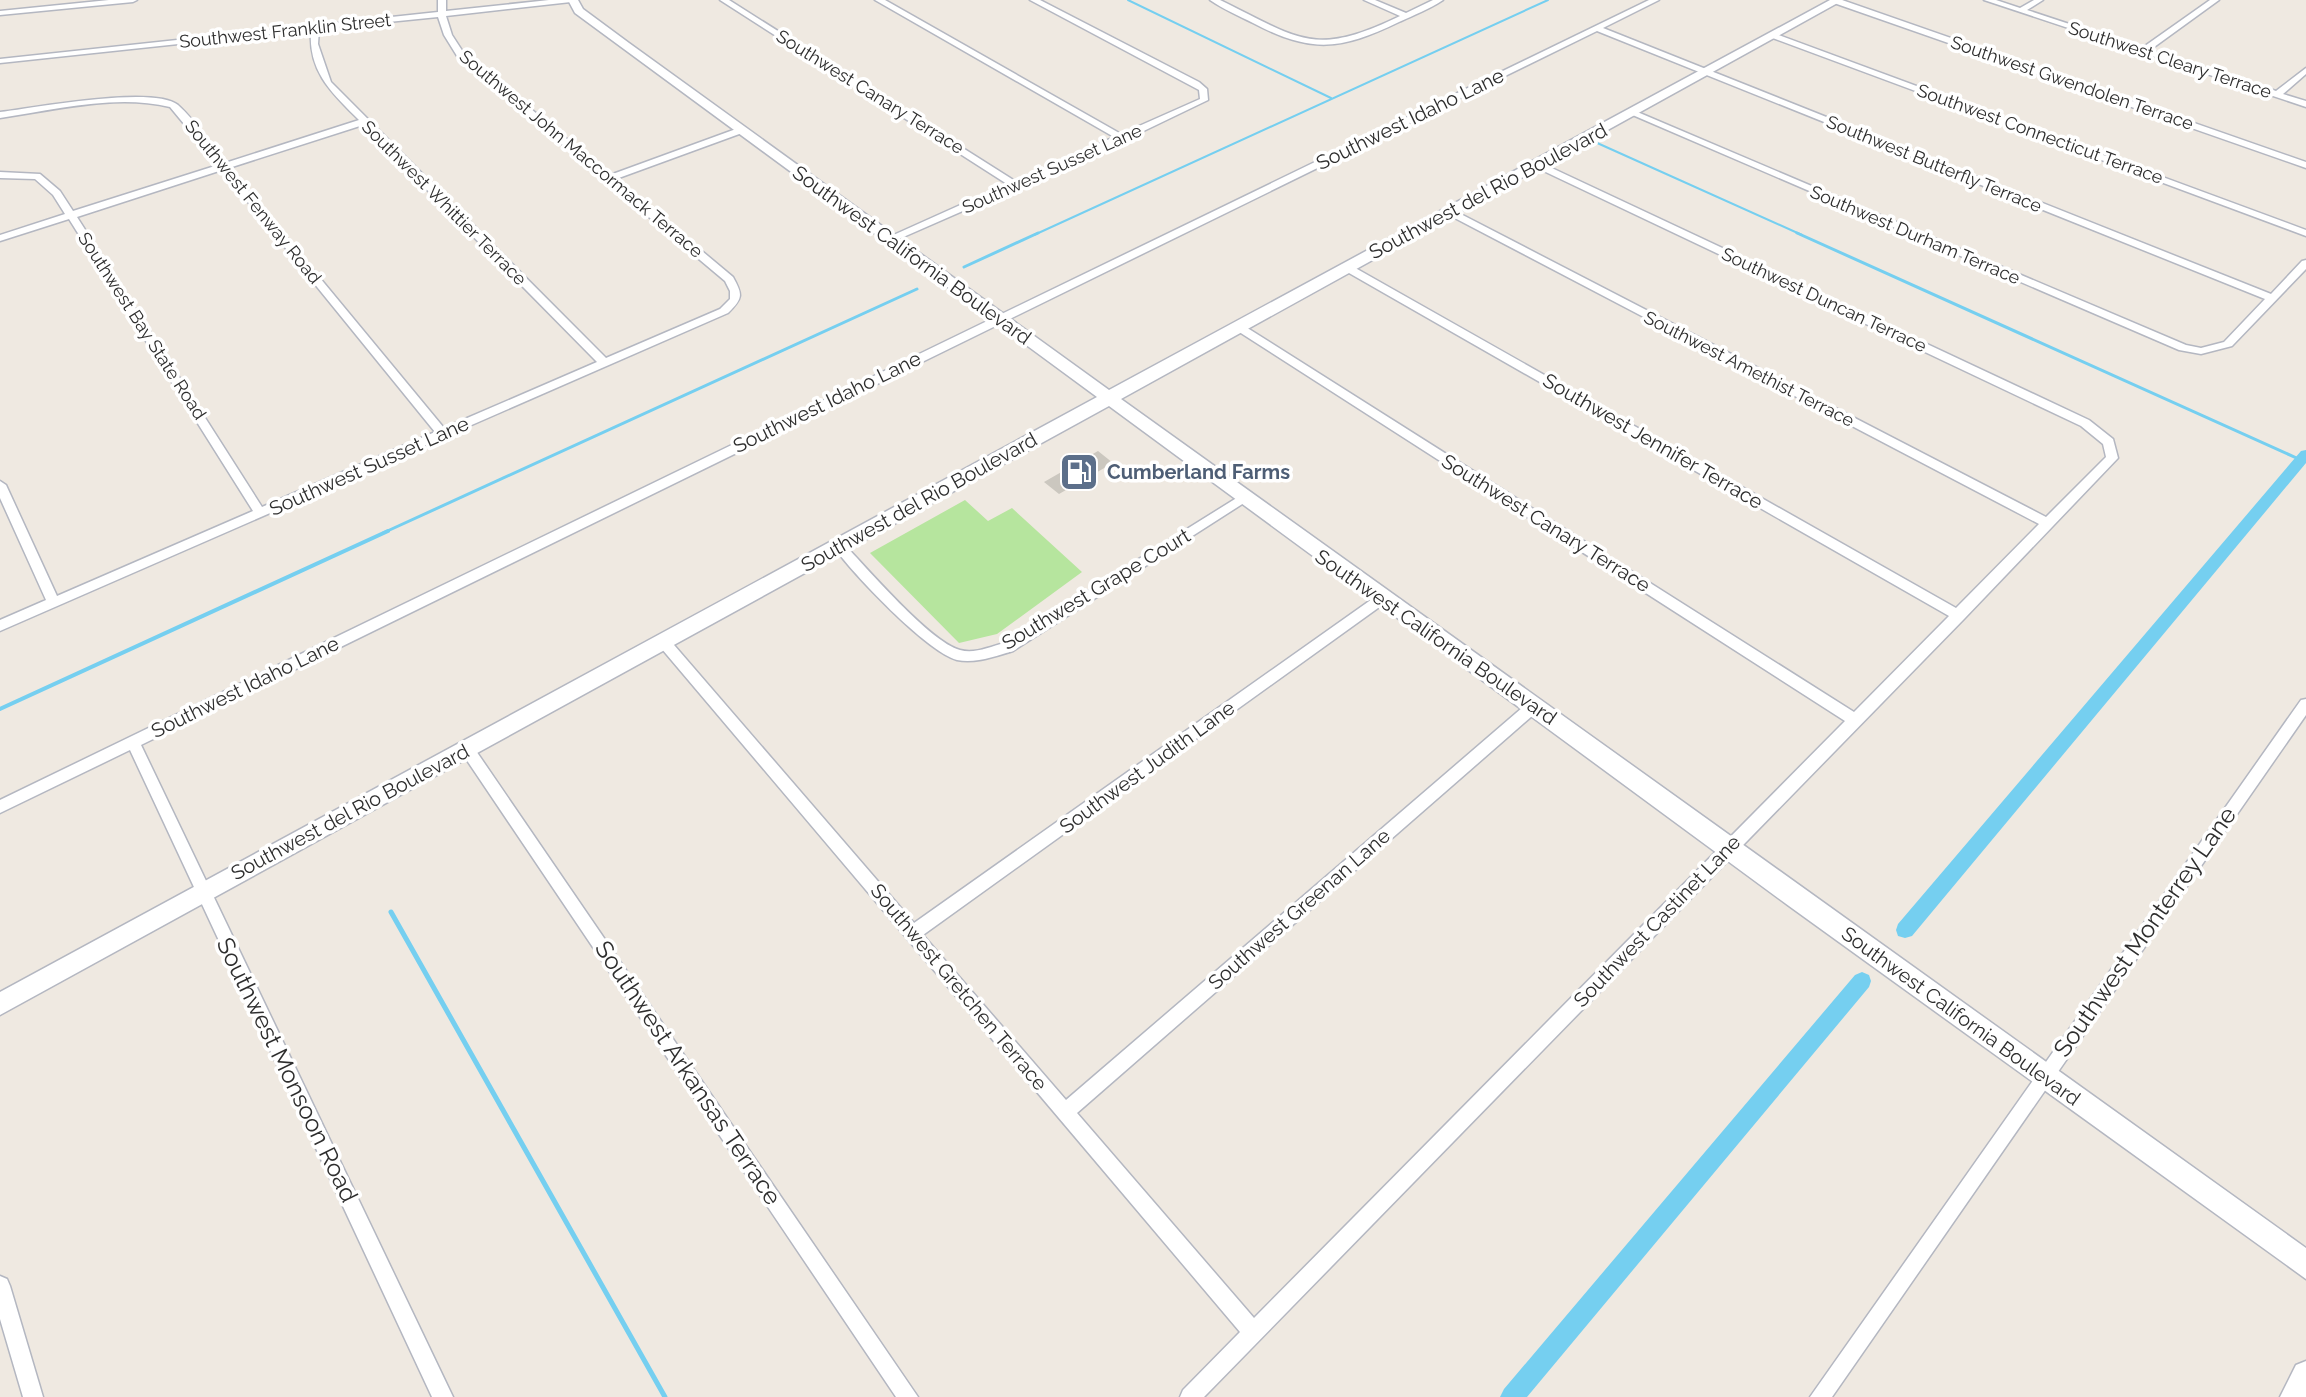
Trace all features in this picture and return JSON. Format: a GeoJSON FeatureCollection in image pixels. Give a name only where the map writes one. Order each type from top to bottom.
{"type":"FeatureCollection","features":[{"type":"Feature","properties":{"kind":"street"},"geometry":{"type":"LineString","coordinates":[[0,13],[133,0]]}},
{"type":"Feature","properties":{"kind":"street"},"geometry":{"type":"LineString","coordinates":[[440,15],[442,0]]}},
{"type":"Feature","properties":{"kind":"street","name":"Southwest Franklin Street"},"geometry":{"type":"LineString","coordinates":[[0,61],[572,0]]}},
{"type":"Feature","properties":{"kind":"street","name":"Southwest California Boulevard"},"geometry":{"type":"LineString","coordinates":[[572,0],[579,11],[739,131],[1109,397],[1380,600],[1534,706],[2306,1265]]}},
{"type":"Feature","properties":{"kind":"street","name":"Southwest Canary Terrace"},"geometry":{"type":"LineString","coordinates":[[724,0],[1015,185]]}},
{"type":"Feature","properties":{"kind":"street"},"geometry":{"type":"LineString","coordinates":[[879,0],[1122,138]]}},
{"type":"Feature","properties":{"kind":"street","name":"Southwest Susset Lane"},"geometry":{"type":"LineString","coordinates":[[892,239],[1197,106],[1204,100],[1204,93],[1196,84],[1034,0]]}},
{"type":"Feature","properties":{"kind":"street"},"geometry":{"type":"LineString","coordinates":[[1214,0],[1297,39],[1320,44],[1344,41],[1439,0]]}},
{"type":"Feature","properties":{"kind":"street"},"geometry":{"type":"LineString","coordinates":[[1368,0],[1404,15]]}},
{"type":"Feature","properties":{"kind":"street","name":"Southwest Idaho Lane"},"geometry":{"type":"LineString","coordinates":[[0,807],[998,317],[1655,0]]}},
{"type":"Feature","properties":{"kind":"street","name":"Southwest del Rio Boulevard"},"geometry":{"type":"LineString","coordinates":[[0,1004],[1838,0]]}},
{"type":"Feature","properties":{"kind":"street","name":"Southwest Gwendolen Terrace"},"geometry":{"type":"LineString","coordinates":[[1838,0],[2306,165]]}},
{"type":"Feature","properties":{"kind":"street","name":"Southwest Cleary Terrace"},"geometry":{"type":"LineString","coordinates":[[1988,0],[2306,104]]}},
{"type":"Feature","properties":{"kind":"street"},"geometry":{"type":"LineString","coordinates":[[2021,11],[2039,0]]}},
{"type":"Feature","properties":{"kind":"street"},"geometry":{"type":"LineString","coordinates":[[2143,51],[2215,0]]}},
{"type":"Feature","properties":{"kind":"street","name":"Southwest John Maccormack Terrace"},"geometry":{"type":"LineString","coordinates":[[440,15],[460,54],[729,279],[735,291],[735,300]]}},
{"type":"Feature","properties":{"kind":"street","name":"Southwest Whittier Terrace"},"geometry":{"type":"LineString","coordinates":[[315,28],[314,44],[327,83],[604,363]]}},
{"type":"Feature","properties":{"kind":"street","name":"Southwest Butterfly Terrace"},"geometry":{"type":"LineString","coordinates":[[1598,29],[2272,298]]}},
{"type":"Feature","properties":{"kind":"street","name":"Southwest Connecticut Terrace"},"geometry":{"type":"LineString","coordinates":[[1773,35],[2306,233]]}},
{"type":"Feature","properties":{"kind":"street"},"geometry":{"type":"LineString","coordinates":[[2277,95],[2306,70]]}},
{"type":"Feature","properties":{"kind":"street","name":"Southwest Fenway Road"},"geometry":{"type":"LineString","coordinates":[[0,115],[159,100],[173,105],[443,434]]}},
{"type":"Feature","properties":{"kind":"street","name":"Southwest Durham Terrace"},"geometry":{"type":"LineString","coordinates":[[1632,113],[2157,339],[2201,351],[2228,344],[2272,298]]}},
{"type":"Feature","properties":{"kind":"street"},"geometry":{"type":"LineString","coordinates":[[0,238],[363,122]]}},
{"type":"Feature","properties":{"kind":"street"},"geometry":{"type":"LineString","coordinates":[[608,179],[739,131]]}},
{"type":"Feature","properties":{"kind":"street","name":"Southwest Duncan Terrace"},"geometry":{"type":"LineString","coordinates":[[1536,164],[2085,423],[2109,442]]}},
{"type":"Feature","properties":{"kind":"street","name":"Southwest Bay State Road"},"geometry":{"type":"LineString","coordinates":[[0,175],[37,176],[57,193],[260,513]]}},
{"type":"Feature","properties":{"kind":"street","name":"Southwest Amethist Terrace"},"geometry":{"type":"LineString","coordinates":[[1450,212],[2049,524]]}},
{"type":"Feature","properties":{"kind":"street"},"geometry":{"type":"LineString","coordinates":[[2272,298],[2306,263]]}},
{"type":"Feature","properties":{"kind":"street","name":"Southwest Jennifer Terrace"},"geometry":{"type":"LineString","coordinates":[[1346,267],[1959,616]]}},
{"type":"Feature","properties":{"kind":"street","name":"Southwest Susset Lane"},"geometry":{"type":"LineString","coordinates":[[0,626],[724,311],[735,300]]}},
{"type":"Feature","properties":{"kind":"street","name":"Southwest Canary Terrace"},"geometry":{"type":"LineString","coordinates":[[1237,326],[1855,720]]}},
{"type":"Feature","properties":{"kind":"street","name":"Southwest Castinet Lane"},"geometry":{"type":"LineString","coordinates":[[1190,1397],[2049,524],[2112,458],[2109,442]]}},
{"type":"Feature","properties":{"kind":"street"},"geometry":{"type":"LineString","coordinates":[[0,485],[54,603]]}},
{"type":"Feature","properties":{"kind":"street","name":"Southwest Grape Court"},"geometry":{"type":"LineString","coordinates":[[839,546],[936,643],[958,655],[984,654],[1008,647],[1243,498]]}},
{"type":"Feature","properties":{"kind":"street","name":"Southwest Judith Lane"},"geometry":{"type":"LineString","coordinates":[[913,933],[1380,600]]}},
{"type":"Feature","properties":{"kind":"street","name":"Southwest Gretchen Terrace"},"geometry":{"type":"LineString","coordinates":[[663,642],[1254,1333]]}},
{"type":"Feature","properties":{"kind":"street","name":"Southwest Monterrey Lane"},"geometry":{"type":"LineString","coordinates":[[1820,1397],[2306,704]]}},
{"type":"Feature","properties":{"kind":"street","name":"Southwest Greenan Lane"},"geometry":{"type":"LineString","coordinates":[[1065,1112],[1534,706]]}},
{"type":"Feature","properties":{"kind":"street","name":"Southwest Monsoon Road"},"geometry":{"type":"LineString","coordinates":[[133,742],[201,892],[443,1397]]}},
{"type":"Feature","properties":{"kind":"street","name":"Southwest Arkansas Terrace"},"geometry":{"type":"LineString","coordinates":[[467,749],[908,1397]]}},
{"type":"Feature","properties":{"kind":"street"},"geometry":{"type":"LineString","coordinates":[[0,1286],[33,1397]]}},
{"type":"Feature","properties":{"kind":"street"},"geometry":{"type":"LineString","coordinates":[[2295,1397],[2306,1375]]}},
{"type":"Feature","properties":{"kind":"green space"},"geometry":{"type":"Polygon","coordinates":[[[965,500],[988,521],[1012,508],[1082,572],[997,634],[959,643],[870,553],[965,500]]]}},
{"type":"Feature","properties":{"kind":"building","name":"Cumberland Farms"},"geometry":{"type":"Polygon","coordinates":[[[1098,451],[1113,463],[1059,494],[1044,482],[1098,451]]]}},
{"type":"Feature","properties":{"kind":"waterway"},"geometry":{"type":"LineString","coordinates":[[1128,0],[1331,98]]}},
{"type":"Feature","properties":{"kind":"waterway"},"geometry":{"type":"LineString","coordinates":[[1034,235],[1548,0]]}},
{"type":"Feature","properties":{"kind":"waterway"},"geometry":{"type":"LineString","coordinates":[[1595,142],[1802,235]]}},
{"type":"Feature","properties":{"kind":"waterway"},"geometry":{"type":"LineString","coordinates":[[964,267],[1038,233]]}},
{"type":"Feature","properties":{"kind":"waterway"},"geometry":{"type":"LineString","coordinates":[[1797,233],[2301,460]]}},
{"type":"Feature","properties":{"kind":"waterway"},"geometry":{"type":"LineString","coordinates":[[383,533],[917,289]]}},
{"type":"Feature","properties":{"kind":"waterway"},"geometry":{"type":"LineString","coordinates":[[1905,930],[2306,454]]}},
{"type":"Feature","properties":{"kind":"waterway"},"geometry":{"type":"LineString","coordinates":[[0,709],[388,531]]}},
{"type":"Feature","properties":{"kind":"waterway"},"geometry":{"type":"LineString","coordinates":[[391,912],[665,1397]]}},
{"type":"Feature","properties":{"kind":"waterway"},"geometry":{"type":"LineString","coordinates":[[1512,1397],[1862,981]]}},
{"type":"Feature","properties":{"kind":"place","name":"Cumberland Farms"},"geometry":{"type":"Point","coordinates":[1079,472]}}]}
